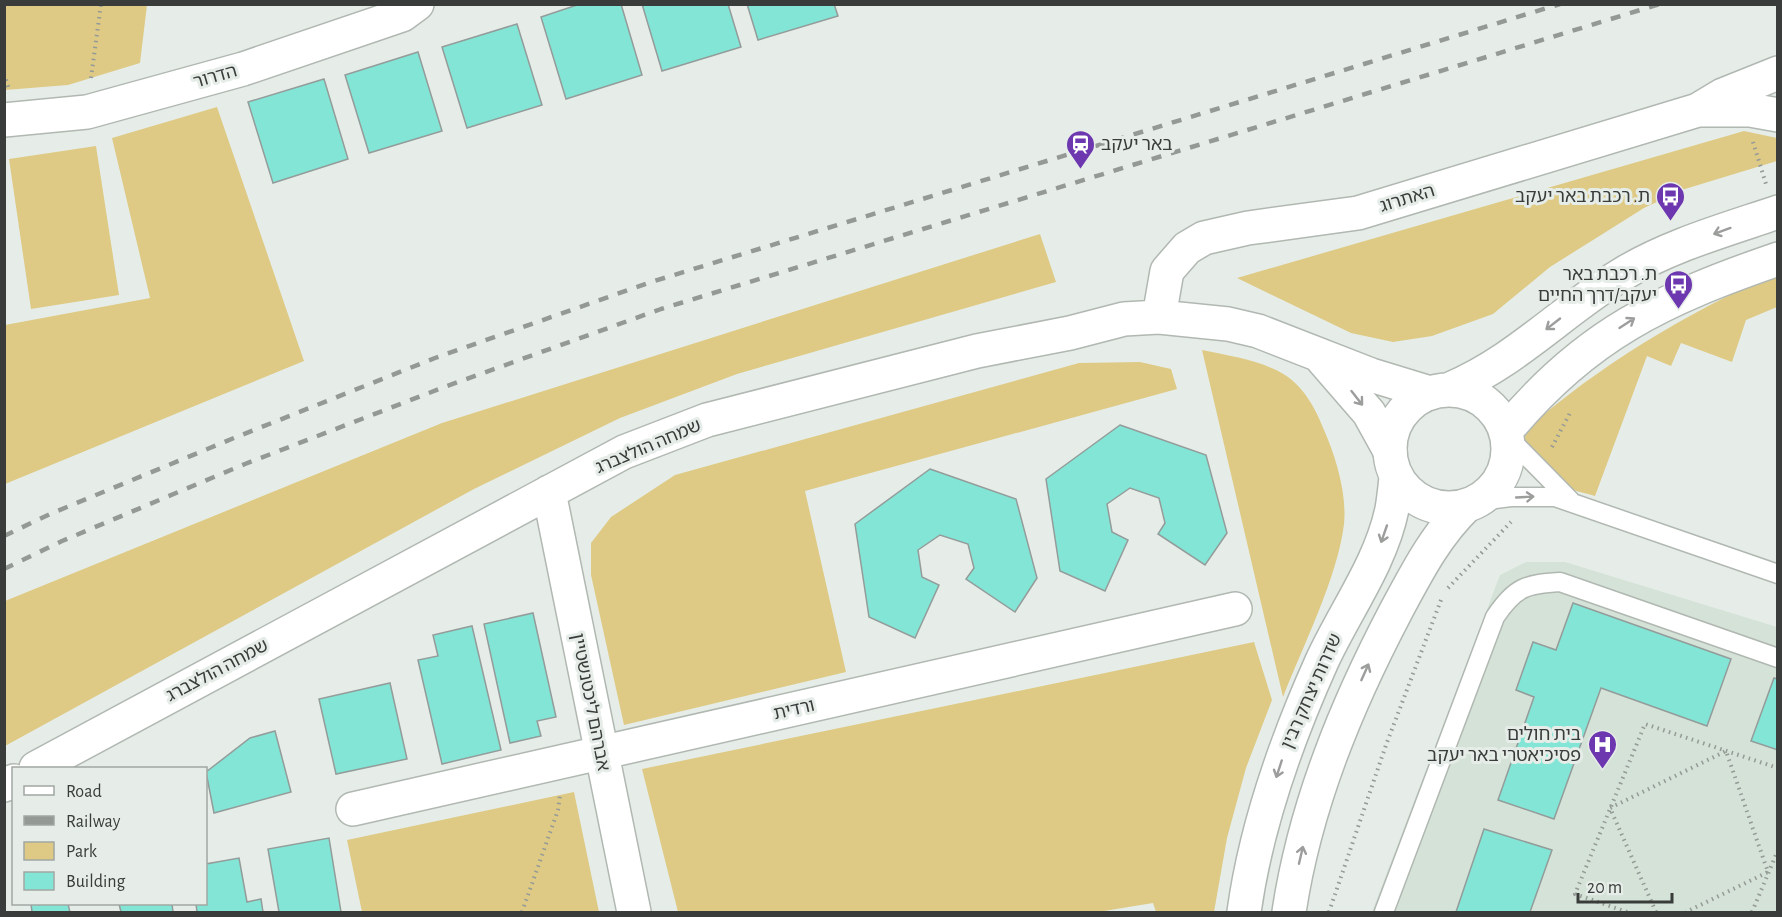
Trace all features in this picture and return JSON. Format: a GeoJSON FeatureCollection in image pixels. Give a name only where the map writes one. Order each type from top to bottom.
{"type":"FeatureCollection","features":[{"type":"Feature","properties":{"kind":"street","name":"הדרור"},"geometry":{"type":"LineString","coordinates":[[4,120],[87,112],[243,69],[402,15],[417,4]]}},
{"type":"Feature","properties":{"kind":"street","name":"האתרוג"},"geometry":{"type":"LineString","coordinates":[[1159,317],[1167,271],[1186,248],[1204,238],[1248,228],[1358,213],[1698,110],[1723,94],[1778,73]]}},
{"type":"Feature","properties":{"kind":"street","name":"האתרוג"},"geometry":{"type":"LineString","coordinates":[[1698,110],[1743,110],[1778,115]]}},
{"type":"Feature","properties":{"kind":"street"},"geometry":{"type":"LineString","coordinates":[[1473,503],[1442,509],[1424,504],[1408,493],[1393,464],[1391,437],[1398,418],[1412,403],[1510,358],[1593,294],[1649,259],[1776,212]]}},
{"type":"Feature","properties":{"kind":"street"},"geometry":{"type":"LineString","coordinates":[[1506,433],[1556,377],[1599,341],[1635,318],[1714,281],[1778,259]]}},
{"type":"Feature","properties":{"kind":"street","name":"שמחה הולצברג"},"geometry":{"type":"LineString","coordinates":[[38,767],[624,452],[707,420],[977,351],[1070,333],[1124,319],[1159,317],[1228,324],[1258,331],[1317,354],[1440,391]]}},
{"type":"Feature","properties":{"kind":"street","name":"שמחה הולצברג"},"geometry":{"type":"LineString","coordinates":[[1317,354],[1369,413],[1393,464]]}},
{"type":"Feature","properties":{"kind":"street"},"geometry":{"type":"LineString","coordinates":[[1289,912],[1305,834],[1330,752],[1371,658],[1439,533],[1473,503],[1494,489],[1504,473],[1509,455],[1506,433],[1500,418],[1488,404],[1470,393],[1440,391]]}},
{"type":"Feature","properties":{"kind":"street","name":"שדרות יצחק רבין"},"geometry":{"type":"LineString","coordinates":[[1244,912],[1263,821],[1288,740],[1323,660],[1385,534],[1392,508],[1393,464]]}},
{"type":"Feature","properties":{"kind":"street","name":"אברהם ליכטנשטיין"},"geometry":{"type":"LineString","coordinates":[[549,492],[634,912]]}},
{"type":"Feature","properties":{"kind":"street","name":"ורדית"},"geometry":{"type":"LineString","coordinates":[[353,809],[1235,609]]}},
{"type":"Feature","properties":{"kind":"lane"},"geometry":{"type":"LineString","coordinates":[[1506,433],[1571,502]]}},
{"type":"Feature","properties":{"kind":"lane"},"geometry":{"type":"LineString","coordinates":[[1473,503],[1536,496],[1571,502],[1778,574]]}},
{"type":"Feature","properties":{"kind":"lane"},"geometry":{"type":"LineString","coordinates":[[1384,912],[1495,617],[1505,601],[1529,584],[1560,582],[1778,658]]}},
{"type":"Feature","properties":{"kind":"path"},"geometry":{"type":"LineString","coordinates":[[87,112],[101,4]]}},
{"type":"Feature","properties":{"kind":"path"},"geometry":{"type":"LineString","coordinates":[[1743,110],[1776,212]]}},
{"type":"Feature","properties":{"kind":"path"},"geometry":{"type":"LineString","coordinates":[[1540,470],[1573,407]]}},
{"type":"Feature","properties":{"kind":"path"},"geometry":{"type":"LineString","coordinates":[[1329,912],[1386,745],[1444,592],[1536,496]]}},
{"type":"Feature","properties":{"kind":"path"},"geometry":{"type":"LineString","coordinates":[[1627,912],[1575,894],[1645,724],[1778,768]]}},
{"type":"Feature","properties":{"kind":"path"},"geometry":{"type":"LineString","coordinates":[[1610,808],[1726,751]]}},
{"type":"Feature","properties":{"kind":"path"},"geometry":{"type":"LineString","coordinates":[[1726,751],[1768,873]]}},
{"type":"Feature","properties":{"kind":"path"},"geometry":{"type":"LineString","coordinates":[[522,912],[558,810],[563,762]]}},
{"type":"Feature","properties":{"kind":"path"},"geometry":{"type":"LineString","coordinates":[[1610,808],[1656,912]]}},
{"type":"Feature","properties":{"kind":"path"},"geometry":{"type":"LineString","coordinates":[[1752,912],[1778,850]]}},
{"type":"Feature","properties":{"kind":"path"},"geometry":{"type":"LineString","coordinates":[[1686,912],[1768,873]]}},
{"type":"Feature","properties":{"kind":"shaded area","name":"בית חולים פסיכיאטרי באר יעקב"},"geometry":{"type":"Polygon","coordinates":[[[1526,562],[1565,562],[1777,627],[1777,912],[1372,912],[1500,575],[1526,562]]]}},
{"type":"Feature","properties":{"kind":"green space"},"geometry":{"type":"Polygon","coordinates":[[[5,4],[147,5],[140,63],[68,85],[5,90],[5,4]]]}},
{"type":"Feature","properties":{"kind":"green space"},"geometry":{"type":"Polygon","coordinates":[[[217,107],[304,361],[5,484],[5,325],[150,298],[112,138],[217,107]]]}},
{"type":"Feature","properties":{"kind":"green space"},"geometry":{"type":"Polygon","coordinates":[[[1744,131],[1777,138],[1777,161],[1685,189],[1644,208],[1550,267],[1493,314],[1432,336],[1393,342],[1351,333],[1237,278],[1744,131]]]}},
{"type":"Feature","properties":{"kind":"green space"},"geometry":{"type":"Polygon","coordinates":[[[96,146],[119,295],[31,309],[9,159],[96,146]]]}},
{"type":"Feature","properties":{"kind":"green space"},"geometry":{"type":"Polygon","coordinates":[[[1040,234],[1056,282],[737,374],[620,418],[474,489],[5,746],[5,601],[442,423],[1040,234]]]}},
{"type":"Feature","properties":{"kind":"green space"},"geometry":{"type":"Polygon","coordinates":[[[1777,272],[1777,307],[1746,320],[1732,362],[1681,343],[1671,366],[1647,356],[1595,496],[1543,479],[1534,474],[1518,458],[1520,435],[1580,386],[1675,324],[1777,272]]]}},
{"type":"Feature","properties":{"kind":"green space"},"geometry":{"type":"Polygon","coordinates":[[[1202,350],[1256,362],[1292,380],[1309,400],[1317,415],[1333,452],[1340,476],[1344,500],[1344,524],[1335,566],[1283,697],[1202,350]]]}},
{"type":"Feature","properties":{"kind":"green space"},"geometry":{"type":"Polygon","coordinates":[[[1140,362],[1171,369],[1177,389],[805,491],[846,672],[624,725],[591,575],[591,543],[611,517],[675,475],[1079,363],[1140,362]]]}},
{"type":"Feature","properties":{"kind":"green space"},"geometry":{"type":"Polygon","coordinates":[[[1254,642],[1272,700],[1246,768],[1227,838],[1214,912],[1156,912],[1153,903],[1098,912],[678,912],[642,769],[1254,642]]]}},
{"type":"Feature","properties":{"kind":"green space"},"geometry":{"type":"Polygon","coordinates":[[[574,792],[599,912],[362,912],[347,840],[574,792]]]}},
{"type":"Feature","properties":{"kind":"building"},"geometry":{"type":"Polygon","coordinates":[[[580,4],[621,4],[642,75],[566,99],[541,17],[580,4]]]}},
{"type":"Feature","properties":{"kind":"building"},"geometry":{"type":"Polygon","coordinates":[[[642,4],[728,4],[741,47],[662,71],[642,4]]]}},
{"type":"Feature","properties":{"kind":"building"},"geometry":{"type":"Polygon","coordinates":[[[747,4],[834,4],[838,16],[758,40],[747,4]]]}},
{"type":"Feature","properties":{"kind":"building"},"geometry":{"type":"Polygon","coordinates":[[[517,24],[542,105],[467,128],[442,47],[517,24]]]}},
{"type":"Feature","properties":{"kind":"building"},"geometry":{"type":"Polygon","coordinates":[[[418,52],[442,131],[369,153],[345,75],[418,52]]]}},
{"type":"Feature","properties":{"kind":"building"},"geometry":{"type":"Polygon","coordinates":[[[324,79],[348,159],[273,183],[248,102],[324,79]]]}},
{"type":"Feature","properties":{"kind":"building"},"geometry":{"type":"Polygon","coordinates":[[[1120,425],[1206,455],[1227,533],[1205,565],[1158,534],[1165,523],[1159,498],[1130,488],[1107,504],[1112,532],[1128,540],[1105,591],[1060,571],[1046,479],[1120,425]]]}},
{"type":"Feature","properties":{"kind":"building"},"geometry":{"type":"Polygon","coordinates":[[[930,469],[1016,499],[1037,578],[1015,612],[966,579],[974,568],[968,544],[940,535],[918,550],[922,577],[939,585],[915,638],[869,617],[855,524],[930,469]]]}},
{"type":"Feature","properties":{"kind":"building"},"geometry":{"type":"Polygon","coordinates":[[[1573,603],[1731,659],[1707,726],[1601,688],[1554,819],[1498,800],[1534,697],[1516,690],[1533,642],[1556,650],[1573,603]]]}},
{"type":"Feature","properties":{"kind":"building"},"geometry":{"type":"Polygon","coordinates":[[[533,613],[556,717],[537,721],[541,736],[510,743],[484,624],[533,613]]]}},
{"type":"Feature","properties":{"kind":"building"},"geometry":{"type":"Polygon","coordinates":[[[472,626],[501,750],[442,764],[418,660],[438,656],[433,635],[472,626]]]}},
{"type":"Feature","properties":{"kind":"building"},"geometry":{"type":"Polygon","coordinates":[[[1774,678],[1778,679],[1778,750],[1751,741],[1774,678]]]}},
{"type":"Feature","properties":{"kind":"building"},"geometry":{"type":"Polygon","coordinates":[[[390,683],[407,759],[336,774],[319,699],[390,683]]]}},
{"type":"Feature","properties":{"kind":"building"},"geometry":{"type":"Polygon","coordinates":[[[275,731],[291,792],[214,813],[207,771],[250,738],[275,731]]]}},
{"type":"Feature","properties":{"kind":"building"},"geometry":{"type":"Polygon","coordinates":[[[1484,829],[1552,850],[1530,912],[1456,912],[1484,829]]]}},
{"type":"Feature","properties":{"kind":"building"},"geometry":{"type":"Polygon","coordinates":[[[329,838],[341,912],[279,912],[268,849],[329,838]]]}},
{"type":"Feature","properties":{"kind":"building"},"geometry":{"type":"Polygon","coordinates":[[[239,858],[247,902],[261,899],[263,912],[197,912],[196,905],[207,905],[207,864],[239,858]]]}},
{"type":"Feature","properties":{"kind":"building"},"geometry":{"type":"Polygon","coordinates":[[[31,905],[68,905],[70,912],[32,912],[31,905]]]}},
{"type":"Feature","properties":{"kind":"building"},"geometry":{"type":"Polygon","coordinates":[[[119,905],[172,905],[173,912],[121,912],[119,905]]]}},
{"type":"Feature","properties":{"kind":"railway"},"geometry":{"type":"LineString","coordinates":[[4,536],[50,514],[234,438],[435,358],[651,282],[1560,4]]}},
{"type":"Feature","properties":{"kind":"railway"},"geometry":{"type":"LineString","coordinates":[[4,569],[62,541],[245,464],[447,386],[661,309],[1660,4]]}},
{"type":"Feature","properties":{"kind":"place","name":"באר יעקב"},"geometry":{"type":"Point","coordinates":[1080,170]}},
{"type":"Feature","properties":{"kind":"place","name":"ת. רכבת באר יעקב"},"geometry":{"type":"Point","coordinates":[1671,222]}},
{"type":"Feature","properties":{"kind":"place","name":"ת. רכבת באר יעקב/דרך החיים"},"geometry":{"type":"Point","coordinates":[1678,310]}},
{"type":"Feature","properties":{"kind":"place","name":"בית חולים פסיכיאטרי באר יעקב"},"geometry":{"type":"Point","coordinates":[1602,770]}}]}
